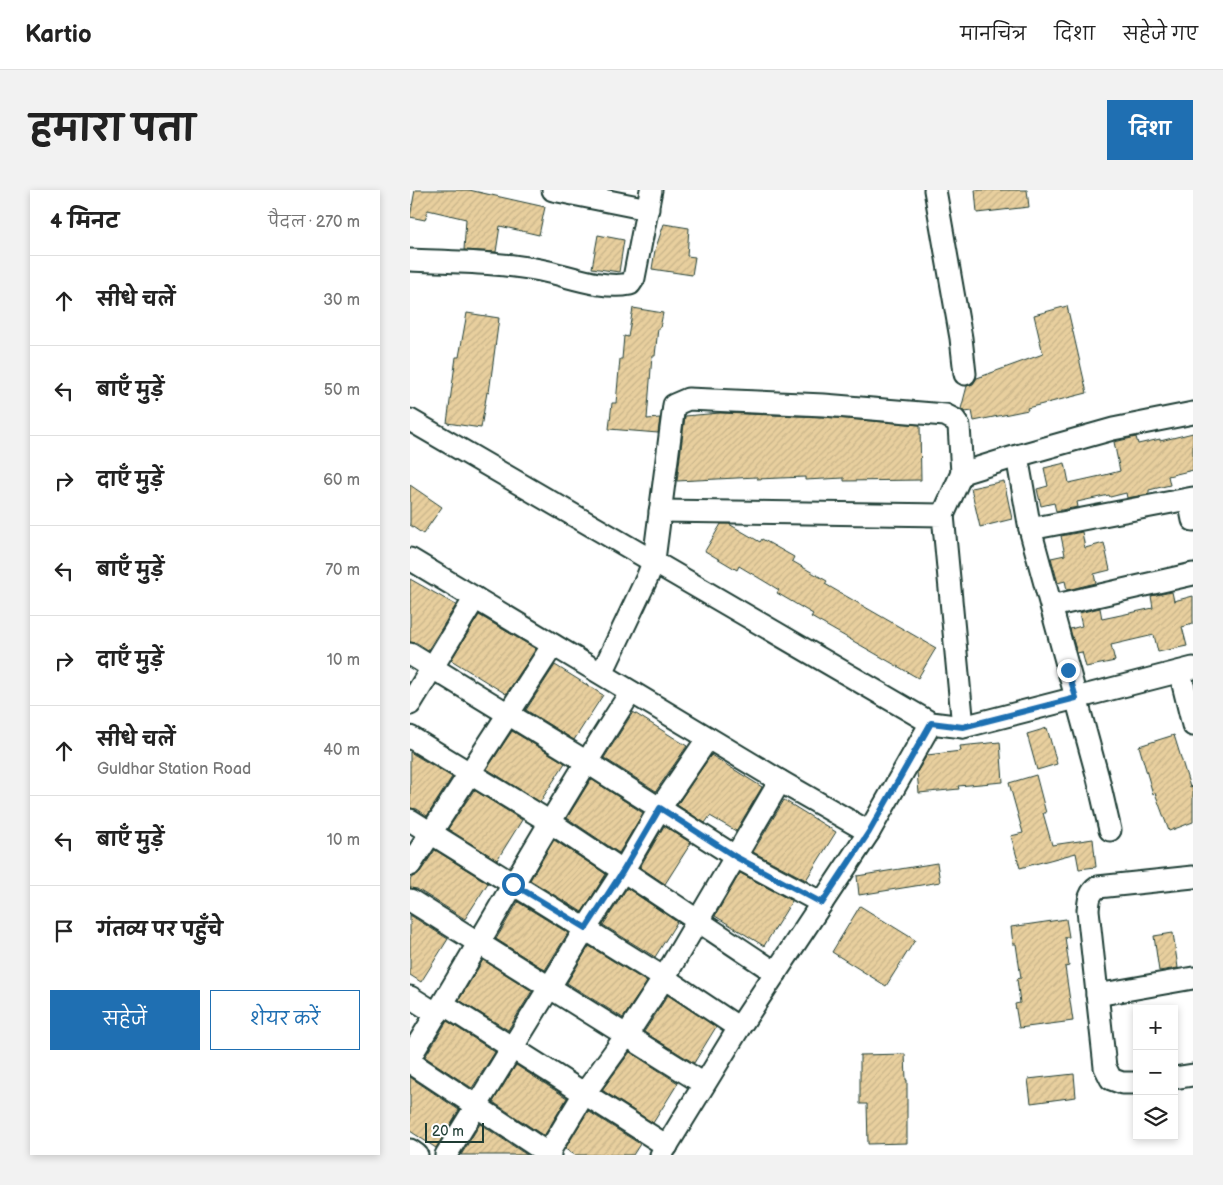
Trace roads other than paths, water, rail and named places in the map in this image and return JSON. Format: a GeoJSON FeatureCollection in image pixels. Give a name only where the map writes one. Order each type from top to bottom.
{"type":"FeatureCollection","features":[{"type":"Feature","properties":{"kind":"street"},"geometry":{"type":"LineString","coordinates":[[410,260],[508,265],[541,270],[606,285],[620,286],[630,284],[634,278],[650,200],[553,190]]}},
{"type":"Feature","properties":{"kind":"street"},"geometry":{"type":"LineString","coordinates":[[935,190],[961,338],[965,374]]}},
{"type":"Feature","properties":{"kind":"street"},"geometry":{"type":"LineString","coordinates":[[602,674],[654,560],[674,404],[688,400],[824,405],[951,417],[958,426],[962,473],[943,516],[963,727]]}},
{"type":"Feature","properties":{"kind":"street"},"geometry":{"type":"LineString","coordinates":[[962,473],[1113,429],[1193,413]]}},
{"type":"Feature","properties":{"kind":"street"},"geometry":{"type":"LineString","coordinates":[[410,420],[654,560],[931,723],[963,727],[1186,670],[1193,725]]}},
{"type":"Feature","properties":{"kind":"street"},"geometry":{"type":"LineString","coordinates":[[1017,456],[1030,529],[1098,778],[1110,830]]}},
{"type":"Feature","properties":{"kind":"street"},"geometry":{"type":"LineString","coordinates":[[1030,529],[1192,506]]}},
{"type":"Feature","properties":{"kind":"street"},"geometry":{"type":"LineString","coordinates":[[660,511],[943,516]]}},
{"type":"Feature","properties":{"kind":"street"},"geometry":{"type":"LineString","coordinates":[[410,559],[780,781],[869,832]]}},
{"type":"Feature","properties":{"kind":"street"},"geometry":{"type":"LineString","coordinates":[[1052,606],[1193,574]]}},
{"type":"Feature","properties":{"kind":"street"},"geometry":{"type":"LineString","coordinates":[[410,704],[475,598]]}},
{"type":"Feature","properties":{"kind":"street"},"geometry":{"type":"LineString","coordinates":[[410,865],[553,645]]}},
{"type":"Feature","properties":{"kind":"street"},"geometry":{"type":"LineString","coordinates":[[410,654],[586,761],[736,857],[822,903]]}},
{"type":"Feature","properties":{"kind":"street"},"geometry":{"type":"LineString","coordinates":[[410,1057],[586,761],[631,692]]}},
{"type":"Feature","properties":{"kind":"street"},"geometry":{"type":"LineString","coordinates":[[410,997],[440,1009],[512,1047],[602,1104],[664,1150],[739,1028],[869,832],[931,723]]}},
{"type":"Feature","properties":{"kind":"street"},"geometry":{"type":"LineString","coordinates":[[410,737],[550,822],[776,973]]}},
{"type":"Feature","properties":{"kind":"street"},"geometry":{"type":"LineString","coordinates":[[446,1155],[623,871],[660,808],[708,738]]}},
{"type":"Feature","properties":{"kind":"street"},"geometry":{"type":"LineString","coordinates":[[410,1062],[548,1155],[584,1094],[626,1036],[664,978],[780,781]]}},
{"type":"Feature","properties":{"kind":"street"},"geometry":{"type":"LineString","coordinates":[[410,820],[586,928],[739,1028]]}},
{"type":"Feature","properties":{"kind":"street"},"geometry":{"type":"LineString","coordinates":[[1133,1083],[1122,1083],[1111,1078],[1105,1067],[1088,910],[1089,898],[1092,891],[1098,887],[1193,877]]}},
{"type":"Feature","properties":{"kind":"street"},"geometry":{"type":"LineString","coordinates":[[410,900],[704,1084]]}},
{"type":"Feature","properties":{"kind":"street"},"geometry":{"type":"LineString","coordinates":[[1097,995],[1193,978]]}},
{"type":"Feature","properties":{"kind":"street"},"geometry":{"type":"LineString","coordinates":[[1178,1077],[1193,1075]]}},
{"type":"Feature","properties":{"kind":"street"},"geometry":{"type":"LineString","coordinates":[[410,1150],[417,1155]]}}]}
